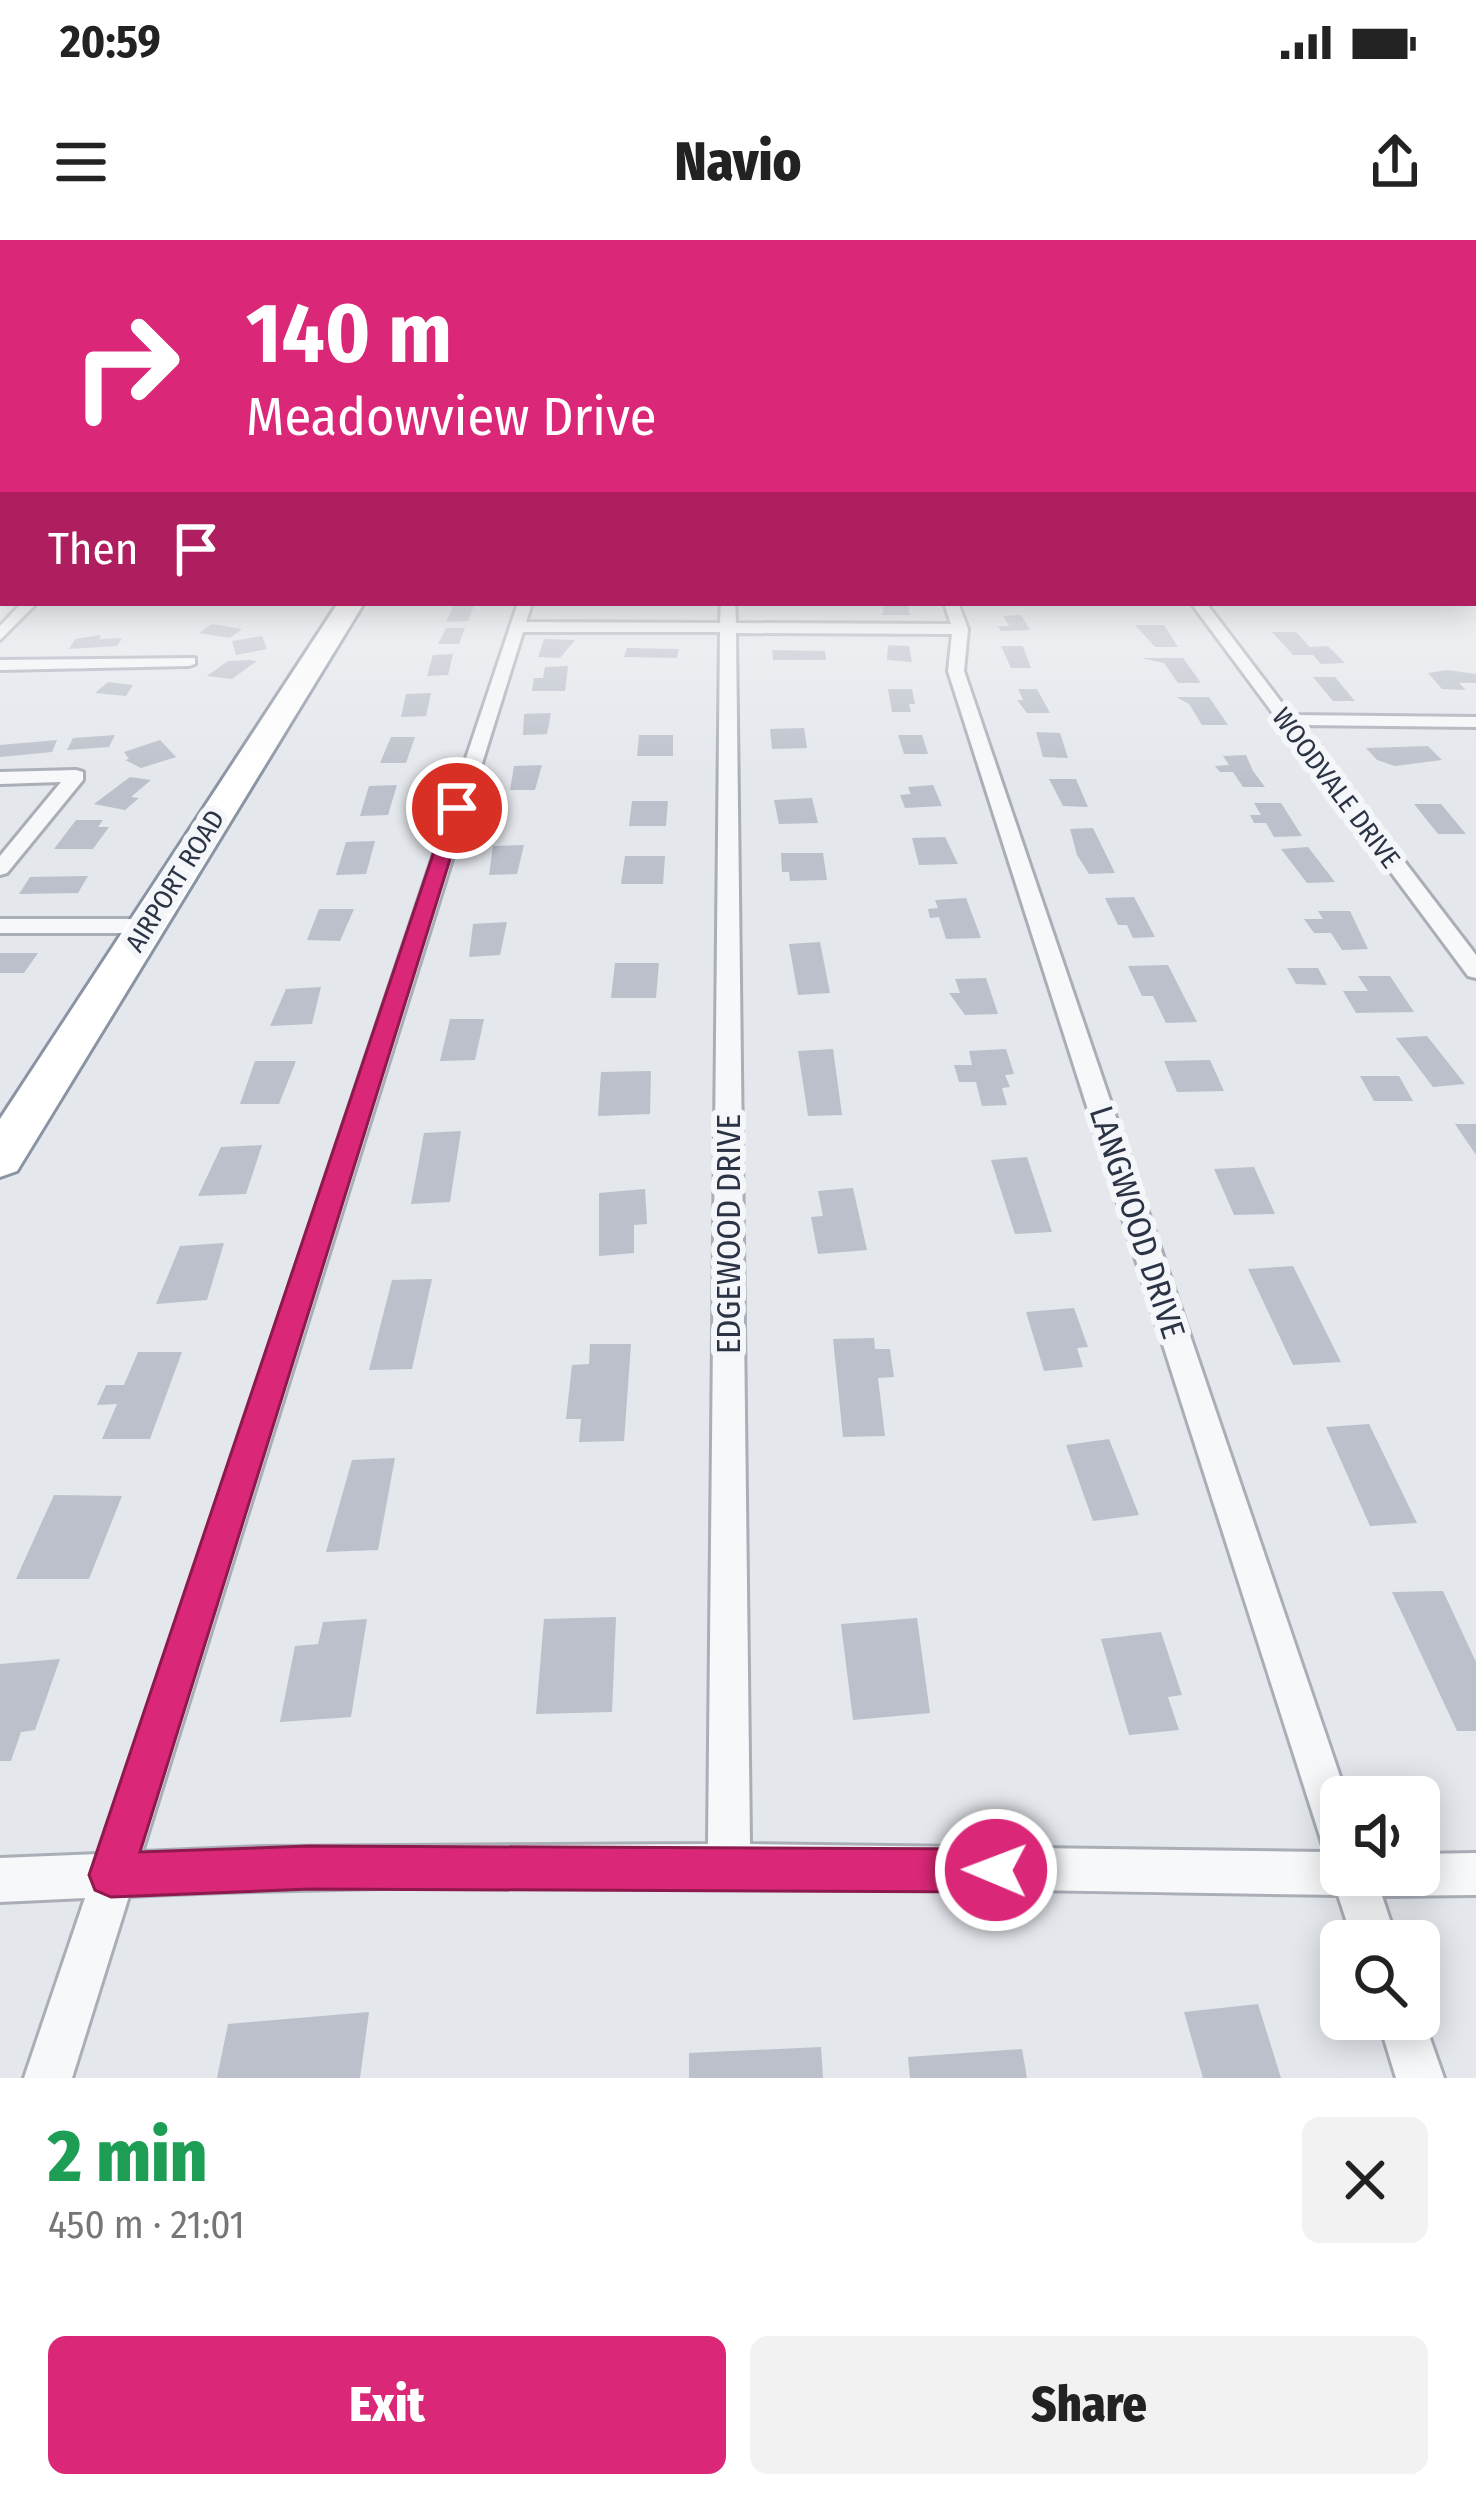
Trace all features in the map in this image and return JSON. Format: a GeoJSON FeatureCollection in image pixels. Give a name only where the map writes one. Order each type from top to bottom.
{"type":"FeatureCollection","features":[{"type":"Feature","properties":{"kind":"highway","name":"AIRPORT ROAD"},"geometry":{"type":"LineString","coordinates":[[0,1159],[347,609]]}},
{"type":"Feature","properties":{"kind":"street"},"geometry":{"type":"LineString","coordinates":[[0,635],[25,609]]}},
{"type":"Feature","properties":{"kind":"street","name":"WOODVALE DRIVE"},"geometry":{"type":"LineString","coordinates":[[1202,609],[1476,971]]}},
{"type":"Feature","properties":{"kind":"street"},"geometry":{"type":"LineString","coordinates":[[47,2078],[521,615],[956,616]]}},
{"type":"Feature","properties":{"kind":"street","name":"EDGEWOOD DRIVE"},"geometry":{"type":"LineString","coordinates":[[728,616],[729,1865]]}},
{"type":"Feature","properties":{"kind":"street","name":"LANGWOOD DRIVE"},"geometry":{"type":"LineString","coordinates":[[956,616],[956,671],[1320,1776]]}},
{"type":"Feature","properties":{"kind":"street"},"geometry":{"type":"LineString","coordinates":[[0,664],[189,662]]}},
{"type":"Feature","properties":{"kind":"street"},"geometry":{"type":"LineString","coordinates":[[1283,720],[1476,722]]}},
{"type":"Feature","properties":{"kind":"street"},"geometry":{"type":"LineString","coordinates":[[0,778],[76,776],[0,868]]}},
{"type":"Feature","properties":{"kind":"street"},"geometry":{"type":"LineString","coordinates":[[0,926],[146,926]]}},
{"type":"Feature","properties":{"kind":"street"},"geometry":{"type":"LineString","coordinates":[[0,1880],[263,1868],[729,1865],[1320,1875]]}},
{"type":"Feature","properties":{"kind":"street"},"geometry":{"type":"LineString","coordinates":[[1440,1875],[1476,1874]]}},
{"type":"Feature","properties":{"kind":"street"},"geometry":{"type":"LineString","coordinates":[[1408,2040],[1420,2078]]}},
{"type":"Feature","properties":{"kind":"building"},"geometry":{"type":"Polygon","coordinates":[[[452,609],[473,609],[468,621],[446,622],[452,609]]]}},
{"type":"Feature","properties":{"kind":"building"},"geometry":{"type":"Polygon","coordinates":[[[883,609],[908,609],[910,615],[882,615],[883,609]]]}},
{"type":"Feature","properties":{"kind":"building"},"geometry":{"type":"Polygon","coordinates":[[[1021,615],[1030,630],[1001,631],[998,626],[1009,626],[1003,616],[1021,615]]]}},
{"type":"Feature","properties":{"kind":"building"},"geometry":{"type":"Polygon","coordinates":[[[212,624],[242,629],[230,638],[199,633],[212,624]]]}},
{"type":"Feature","properties":{"kind":"building"},"geometry":{"type":"Polygon","coordinates":[[[1135,625],[1164,625],[1178,647],[1155,647],[1135,625]]]}},
{"type":"Feature","properties":{"kind":"building"},"geometry":{"type":"Polygon","coordinates":[[[446,628],[465,628],[459,644],[438,644],[446,628]]]}},
{"type":"Feature","properties":{"kind":"building"},"geometry":{"type":"Polygon","coordinates":[[[1272,632],[1296,632],[1310,647],[1328,646],[1345,663],[1321,664],[1313,655],[1293,655],[1272,632]]]}},
{"type":"Feature","properties":{"kind":"building"},"geometry":{"type":"Polygon","coordinates":[[[101,635],[99,639],[122,638],[117,646],[69,649],[75,639],[101,635]]]}},
{"type":"Feature","properties":{"kind":"building"},"geometry":{"type":"Polygon","coordinates":[[[262,636],[267,649],[236,655],[232,641],[262,636]]]}},
{"type":"Feature","properties":{"kind":"building"},"geometry":{"type":"Polygon","coordinates":[[[544,639],[575,640],[560,658],[538,657],[544,639]]]}},
{"type":"Feature","properties":{"kind":"building"},"geometry":{"type":"Polygon","coordinates":[[[888,645],[909,646],[912,662],[887,660],[888,645]]]}},
{"type":"Feature","properties":{"kind":"building"},"geometry":{"type":"Polygon","coordinates":[[[1001,646],[1023,646],[1031,668],[1011,668],[1001,646]]]}},
{"type":"Feature","properties":{"kind":"building"},"geometry":{"type":"Polygon","coordinates":[[[627,648],[679,649],[677,658],[624,657],[627,648]]]}},
{"type":"Feature","properties":{"kind":"building"},"geometry":{"type":"Polygon","coordinates":[[[772,650],[825,651],[826,660],[773,660],[772,650]]]}},
{"type":"Feature","properties":{"kind":"building"},"geometry":{"type":"Polygon","coordinates":[[[453,654],[448,675],[427,676],[433,655],[453,654]]]}},
{"type":"Feature","properties":{"kind":"building"},"geometry":{"type":"Polygon","coordinates":[[[1141,658],[1183,658],[1201,683],[1178,683],[1164,663],[1141,658]]]}},
{"type":"Feature","properties":{"kind":"building"},"geometry":{"type":"Polygon","coordinates":[[[228,661],[257,661],[232,679],[207,676],[228,661]]]}},
{"type":"Feature","properties":{"kind":"building"},"geometry":{"type":"Polygon","coordinates":[[[568,666],[565,691],[532,691],[534,678],[543,678],[545,667],[568,666]]]}},
{"type":"Feature","properties":{"kind":"building"},"geometry":{"type":"Polygon","coordinates":[[[1428,673],[1476,674],[1476,683],[1459,683],[1466,690],[1442,689],[1428,673]]]}},
{"type":"Feature","properties":{"kind":"building"},"geometry":{"type":"Polygon","coordinates":[[[1313,677],[1335,677],[1355,701],[1333,701],[1313,677]]]}},
{"type":"Feature","properties":{"kind":"building"},"geometry":{"type":"Polygon","coordinates":[[[108,682],[133,685],[126,696],[95,693],[108,682]]]}},
{"type":"Feature","properties":{"kind":"building"},"geometry":{"type":"Polygon","coordinates":[[[888,689],[912,689],[915,704],[909,704],[911,712],[892,712],[888,689]]]}},
{"type":"Feature","properties":{"kind":"building"},"geometry":{"type":"Polygon","coordinates":[[[1018,689],[1037,689],[1050,713],[1027,713],[1017,700],[1023,700],[1018,689]]]}},
{"type":"Feature","properties":{"kind":"building"},"geometry":{"type":"Polygon","coordinates":[[[431,693],[426,716],[401,717],[406,694],[431,693]]]}},
{"type":"Feature","properties":{"kind":"building"},"geometry":{"type":"Polygon","coordinates":[[[1176,697],[1209,697],[1228,725],[1202,725],[1189,704],[1176,697]]]}},
{"type":"Feature","properties":{"kind":"building"},"geometry":{"type":"Polygon","coordinates":[[[551,713],[547,734],[523,735],[524,714],[551,713]]]}},
{"type":"Feature","properties":{"kind":"building"},"geometry":{"type":"Polygon","coordinates":[[[804,728],[807,748],[772,749],[770,729],[804,728]]]}},
{"type":"Feature","properties":{"kind":"building"},"geometry":{"type":"Polygon","coordinates":[[[1036,732],[1060,733],[1068,758],[1043,757],[1036,732]]]}},
{"type":"Feature","properties":{"kind":"building"},"geometry":{"type":"Polygon","coordinates":[[[115,735],[109,747],[67,750],[73,738],[115,735]]]}},
{"type":"Feature","properties":{"kind":"building"},"geometry":{"type":"Polygon","coordinates":[[[639,735],[673,735],[673,756],[637,756],[639,735]]]}},
{"type":"Feature","properties":{"kind":"building"},"geometry":{"type":"Polygon","coordinates":[[[898,735],[922,735],[928,754],[904,754],[898,735]]]}},
{"type":"Feature","properties":{"kind":"building"},"geometry":{"type":"Polygon","coordinates":[[[391,737],[415,737],[406,763],[380,763],[391,737]]]}},
{"type":"Feature","properties":{"kind":"building"},"geometry":{"type":"Polygon","coordinates":[[[57,740],[52,752],[0,757],[0,745],[57,740]]]}},
{"type":"Feature","properties":{"kind":"building"},"geometry":{"type":"Polygon","coordinates":[[[160,740],[176,757],[141,768],[125,760],[129,759],[124,752],[160,740]]]}},
{"type":"Feature","properties":{"kind":"building"},"geometry":{"type":"Polygon","coordinates":[[[1428,746],[1442,760],[1395,766],[1377,760],[1366,748],[1428,746]]]}},
{"type":"Feature","properties":{"kind":"building"},"geometry":{"type":"Polygon","coordinates":[[[1246,755],[1265,787],[1243,787],[1233,772],[1220,772],[1215,766],[1229,765],[1223,756],[1246,755]]]}},
{"type":"Feature","properties":{"kind":"building"},"geometry":{"type":"Polygon","coordinates":[[[542,765],[535,790],[510,790],[514,766],[542,765]]]}},
{"type":"Feature","properties":{"kind":"building"},"geometry":{"type":"Polygon","coordinates":[[[130,777],[151,780],[131,797],[139,798],[125,810],[94,804],[130,777]]]}},
{"type":"Feature","properties":{"kind":"building"},"geometry":{"type":"Polygon","coordinates":[[[1049,779],[1076,779],[1088,807],[1063,806],[1049,779]]]}},
{"type":"Feature","properties":{"kind":"building"},"geometry":{"type":"Polygon","coordinates":[[[397,785],[388,815],[360,816],[369,786],[397,785]]]}},
{"type":"Feature","properties":{"kind":"building"},"geometry":{"type":"Polygon","coordinates":[[[933,785],[942,806],[905,808],[900,795],[911,794],[908,787],[933,785]]]}},
{"type":"Feature","properties":{"kind":"building"},"geometry":{"type":"Polygon","coordinates":[[[812,798],[818,823],[779,824],[774,800],[812,798]]]}},
{"type":"Feature","properties":{"kind":"building"},"geometry":{"type":"Polygon","coordinates":[[[632,801],[668,801],[666,826],[629,826],[632,801]]]}},
{"type":"Feature","properties":{"kind":"building"},"geometry":{"type":"Polygon","coordinates":[[[1254,803],[1281,803],[1302,836],[1274,837],[1266,823],[1254,823],[1250,815],[1261,815],[1254,803]]]}},
{"type":"Feature","properties":{"kind":"building"},"geometry":{"type":"Polygon","coordinates":[[[1414,804],[1441,804],[1466,834],[1438,834],[1414,804]]]}},
{"type":"Feature","properties":{"kind":"building"},"geometry":{"type":"Polygon","coordinates":[[[76,820],[103,820],[98,827],[109,827],[93,849],[54,849],[76,820]]]}},
{"type":"Feature","properties":{"kind":"building"},"geometry":{"type":"Polygon","coordinates":[[[1093,828],[1115,873],[1089,874],[1077,855],[1070,829],[1093,828]]]}},
{"type":"Feature","properties":{"kind":"building"},"geometry":{"type":"Polygon","coordinates":[[[945,837],[958,864],[919,865],[912,838],[945,837]]]}},
{"type":"Feature","properties":{"kind":"building"},"geometry":{"type":"Polygon","coordinates":[[[375,841],[366,874],[336,875],[346,842],[375,841]]]}},
{"type":"Feature","properties":{"kind":"building"},"geometry":{"type":"Polygon","coordinates":[[[524,845],[517,874],[489,875],[493,846],[524,845]]]}},
{"type":"Feature","properties":{"kind":"building"},"geometry":{"type":"Polygon","coordinates":[[[1308,847],[1335,882],[1307,883],[1281,849],[1308,847]]]}},
{"type":"Feature","properties":{"kind":"building"},"geometry":{"type":"Polygon","coordinates":[[[781,853],[823,853],[827,880],[790,881],[789,872],[782,872],[781,853]]]}},
{"type":"Feature","properties":{"kind":"building"},"geometry":{"type":"Polygon","coordinates":[[[625,856],[665,856],[663,884],[621,884],[625,856]]]}},
{"type":"Feature","properties":{"kind":"building"},"geometry":{"type":"Polygon","coordinates":[[[88,876],[78,893],[19,894],[30,877],[88,876]]]}},
{"type":"Feature","properties":{"kind":"building"},"geometry":{"type":"Polygon","coordinates":[[[1134,897],[1155,937],[1133,938],[1127,925],[1118,925],[1105,898],[1134,897]]]}},
{"type":"Feature","properties":{"kind":"building"},"geometry":{"type":"Polygon","coordinates":[[[966,898],[981,938],[946,939],[939,917],[930,918],[928,909],[938,908],[935,900],[966,898]]]}},
{"type":"Feature","properties":{"kind":"building"},"geometry":{"type":"Polygon","coordinates":[[[319,909],[354,909],[340,941],[307,940],[319,909]]]}},
{"type":"Feature","properties":{"kind":"building"},"geometry":{"type":"Polygon","coordinates":[[[1318,911],[1350,911],[1368,949],[1342,950],[1331,933],[1314,933],[1304,919],[1323,919],[1318,911]]]}},
{"type":"Feature","properties":{"kind":"building"},"geometry":{"type":"Polygon","coordinates":[[[507,922],[500,955],[469,957],[473,924],[507,922]]]}},
{"type":"Feature","properties":{"kind":"building"},"geometry":{"type":"Polygon","coordinates":[[[820,942],[830,993],[798,995],[789,944],[820,942]]]}},
{"type":"Feature","properties":{"kind":"building"},"geometry":{"type":"Polygon","coordinates":[[[0,953],[38,953],[24,973],[0,973],[0,953]]]}},
{"type":"Feature","properties":{"kind":"building"},"geometry":{"type":"Polygon","coordinates":[[[615,963],[659,963],[656,998],[611,998],[615,963]]]}},
{"type":"Feature","properties":{"kind":"building"},"geometry":{"type":"Polygon","coordinates":[[[1168,965],[1197,1022],[1166,1023],[1153,996],[1142,996],[1128,966],[1168,965]]]}},
{"type":"Feature","properties":{"kind":"building"},"geometry":{"type":"Polygon","coordinates":[[[1287,968],[1318,968],[1327,985],[1296,984],[1287,968]]]}},
{"type":"Feature","properties":{"kind":"building"},"geometry":{"type":"Polygon","coordinates":[[[1358,976],[1390,976],[1414,1012],[1356,1013],[1343,991],[1368,991],[1358,976]]]}},
{"type":"Feature","properties":{"kind":"building"},"geometry":{"type":"Polygon","coordinates":[[[986,978],[998,1014],[965,1015],[949,993],[960,993],[955,979],[986,978]]]}},
{"type":"Feature","properties":{"kind":"building"},"geometry":{"type":"Polygon","coordinates":[[[321,987],[312,1024],[270,1026],[286,989],[321,987]]]}},
{"type":"Feature","properties":{"kind":"building"},"geometry":{"type":"Polygon","coordinates":[[[450,1019],[484,1019],[475,1060],[440,1061],[450,1019]]]}},
{"type":"Feature","properties":{"kind":"building"},"geometry":{"type":"Polygon","coordinates":[[[1427,1036],[1465,1084],[1433,1087],[1396,1038],[1427,1036]]]}},
{"type":"Feature","properties":{"kind":"building"},"geometry":{"type":"Polygon","coordinates":[[[833,1049],[842,1115],[808,1116],[798,1051],[833,1049]]]}},
{"type":"Feature","properties":{"kind":"building"},"geometry":{"type":"Polygon","coordinates":[[[1006,1049],[1014,1074],[1005,1075],[1010,1087],[1002,1088],[1007,1105],[982,1106],[976,1082],[959,1082],[954,1065],[972,1065],[969,1051],[1006,1049]]]}},
{"type":"Feature","properties":{"kind":"building"},"geometry":{"type":"Polygon","coordinates":[[[1210,1060],[1224,1091],[1177,1092],[1164,1061],[1210,1060]]]}},
{"type":"Feature","properties":{"kind":"building"},"geometry":{"type":"Polygon","coordinates":[[[255,1061],[296,1061],[279,1104],[240,1104],[255,1061]]]}},
{"type":"Feature","properties":{"kind":"building"},"geometry":{"type":"Polygon","coordinates":[[[651,1071],[650,1114],[598,1116],[601,1072],[651,1071]]]}},
{"type":"Feature","properties":{"kind":"building"},"geometry":{"type":"Polygon","coordinates":[[[1360,1076],[1399,1076],[1413,1101],[1374,1101],[1360,1076]]]}},
{"type":"Feature","properties":{"kind":"building"},"geometry":{"type":"Polygon","coordinates":[[[1455,1124],[1476,1124],[1476,1155],[1455,1124]]]}},
{"type":"Feature","properties":{"kind":"building"},"geometry":{"type":"Polygon","coordinates":[[[461,1131],[450,1202],[411,1204],[424,1133],[461,1131]]]}},
{"type":"Feature","properties":{"kind":"building"},"geometry":{"type":"Polygon","coordinates":[[[262,1145],[246,1194],[198,1196],[221,1147],[262,1145]]]}},
{"type":"Feature","properties":{"kind":"building"},"geometry":{"type":"Polygon","coordinates":[[[1027,1157],[1052,1232],[1015,1234],[991,1160],[1027,1157]]]}},
{"type":"Feature","properties":{"kind":"building"},"geometry":{"type":"Polygon","coordinates":[[[1254,1167],[1275,1214],[1234,1215],[1214,1169],[1254,1167]]]}},
{"type":"Feature","properties":{"kind":"building"},"geometry":{"type":"Polygon","coordinates":[[[853,1188],[867,1250],[818,1254],[811,1217],[823,1216],[818,1191],[853,1188]]]}},
{"type":"Feature","properties":{"kind":"building"},"geometry":{"type":"Polygon","coordinates":[[[645,1189],[647,1224],[634,1225],[634,1253],[599,1256],[599,1193],[645,1189]]]}},
{"type":"Feature","properties":{"kind":"building"},"geometry":{"type":"Polygon","coordinates":[[[224,1243],[207,1300],[156,1304],[180,1246],[224,1243]]]}},
{"type":"Feature","properties":{"kind":"building"},"geometry":{"type":"Polygon","coordinates":[[[1293,1266],[1341,1362],[1293,1365],[1248,1269],[1293,1266]]]}},
{"type":"Feature","properties":{"kind":"building"},"geometry":{"type":"Polygon","coordinates":[[[432,1279],[412,1369],[369,1370],[392,1280],[432,1279]]]}},
{"type":"Feature","properties":{"kind":"building"},"geometry":{"type":"Polygon","coordinates":[[[1074,1308],[1088,1347],[1077,1348],[1083,1367],[1044,1371],[1026,1312],[1074,1308]]]}},
{"type":"Feature","properties":{"kind":"building"},"geometry":{"type":"Polygon","coordinates":[[[874,1338],[875,1349],[890,1349],[894,1377],[878,1378],[885,1436],[843,1437],[833,1339],[874,1338]]]}},
{"type":"Feature","properties":{"kind":"building"},"geometry":{"type":"Polygon","coordinates":[[[590,1344],[631,1344],[624,1441],[579,1442],[581,1419],[566,1419],[572,1365],[589,1364],[590,1344]]]}},
{"type":"Feature","properties":{"kind":"building"},"geometry":{"type":"Polygon","coordinates":[[[138,1352],[182,1352],[150,1439],[102,1439],[117,1404],[97,1405],[106,1385],[124,1385],[138,1352]]]}},
{"type":"Feature","properties":{"kind":"building"},"geometry":{"type":"Polygon","coordinates":[[[1369,1424],[1417,1523],[1370,1526],[1326,1427],[1369,1424]]]}},
{"type":"Feature","properties":{"kind":"building"},"geometry":{"type":"Polygon","coordinates":[[[1109,1439],[1139,1515],[1093,1521],[1066,1445],[1109,1439]]]}},
{"type":"Feature","properties":{"kind":"building"},"geometry":{"type":"Polygon","coordinates":[[[395,1458],[378,1550],[326,1552],[352,1460],[395,1458]]]}},
{"type":"Feature","properties":{"kind":"building"},"geometry":{"type":"Polygon","coordinates":[[[54,1495],[122,1496],[89,1579],[16,1579],[54,1495]]]}},
{"type":"Feature","properties":{"kind":"building"},"geometry":{"type":"Polygon","coordinates":[[[1443,1591],[1476,1662],[1476,1731],[1457,1731],[1392,1592],[1443,1591]]]}},
{"type":"Feature","properties":{"kind":"building"},"geometry":{"type":"Polygon","coordinates":[[[616,1617],[612,1712],[536,1714],[544,1619],[616,1617]]]}},
{"type":"Feature","properties":{"kind":"building"},"geometry":{"type":"Polygon","coordinates":[[[917,1618],[930,1713],[853,1720],[841,1624],[917,1618]]]}},
{"type":"Feature","properties":{"kind":"building"},"geometry":{"type":"Polygon","coordinates":[[[367,1619],[351,1717],[280,1722],[295,1646],[318,1644],[323,1622],[367,1619]]]}},
{"type":"Feature","properties":{"kind":"building"},"geometry":{"type":"Polygon","coordinates":[[[1161,1632],[1182,1695],[1168,1697],[1179,1730],[1129,1735],[1101,1639],[1161,1632]]]}},
{"type":"Feature","properties":{"kind":"building"},"geometry":{"type":"Polygon","coordinates":[[[60,1659],[35,1730],[21,1732],[11,1761],[0,1761],[0,1664],[60,1659]]]}},
{"type":"Feature","properties":{"kind":"building"},"geometry":{"type":"Polygon","coordinates":[[[1258,2004],[1281,2078],[1203,2078],[1184,2012],[1258,2004]]]}},
{"type":"Feature","properties":{"kind":"building"},"geometry":{"type":"Polygon","coordinates":[[[369,2012],[360,2078],[217,2078],[228,2024],[369,2012]]]}},
{"type":"Feature","properties":{"kind":"building"},"geometry":{"type":"Polygon","coordinates":[[[821,2047],[823,2078],[689,2078],[689,2053],[821,2047]]]}},
{"type":"Feature","properties":{"kind":"building"},"geometry":{"type":"Polygon","coordinates":[[[1022,2049],[1027,2078],[910,2078],[908,2057],[1022,2049]]]}},
{"type":"Feature","properties":{"kind":"route"},"geometry":{"type":"LineString","coordinates":[[457,808],[111,1875],[263,1868],[729,1865],[996,1870]]}}]}
